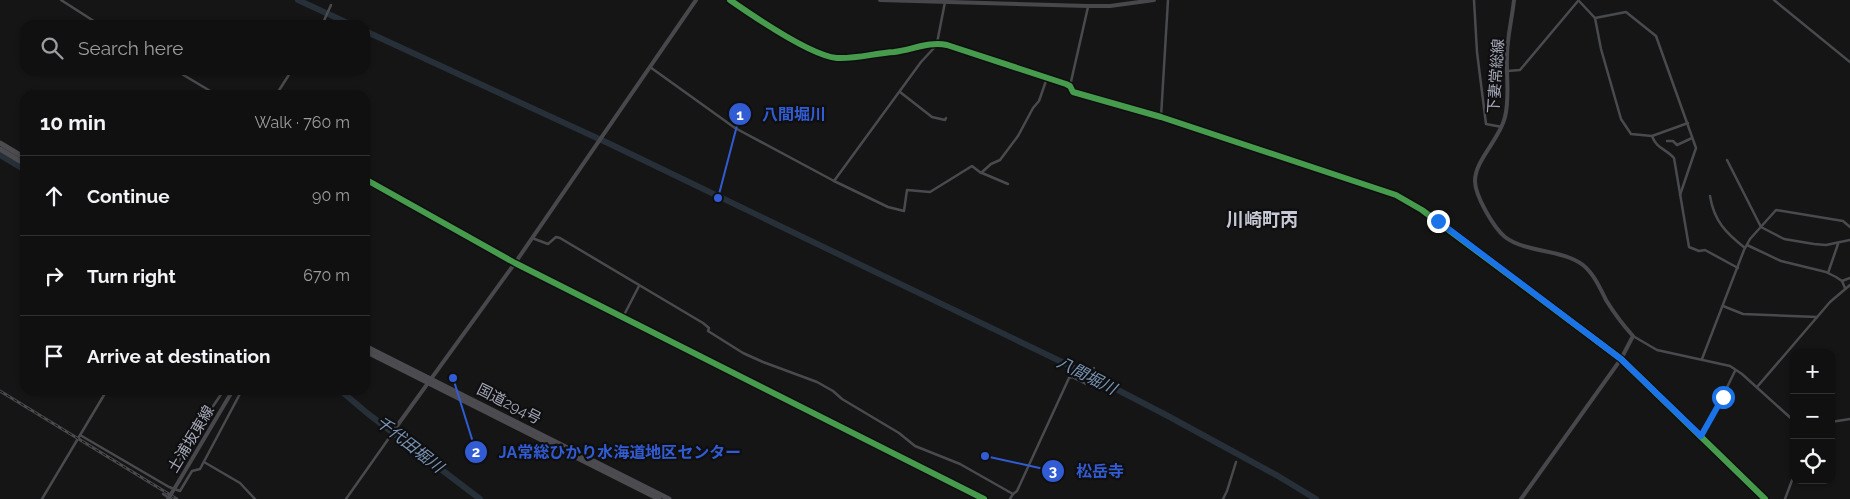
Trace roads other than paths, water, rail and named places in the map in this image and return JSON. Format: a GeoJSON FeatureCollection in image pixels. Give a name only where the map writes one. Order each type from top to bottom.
{"type":"FeatureCollection","features":[{"type":"Feature","properties":{"kind":"highway"},"geometry":{"type":"LineString","coordinates":[[0,143],[20,155]]}},
{"type":"Feature","properties":{"kind":"highway"},"geometry":{"type":"LineString","coordinates":[[0,149],[20,161]]}},
{"type":"Feature","properties":{"kind":"highway","name":"国道294号"},"geometry":{"type":"LineString","coordinates":[[370,349],[658,499]]}},
{"type":"Feature","properties":{"kind":"highway","name":"国道294号"},"geometry":{"type":"LineString","coordinates":[[370,353],[669,499]]}},
{"type":"Feature","properties":{"kind":"main road"},"geometry":{"type":"LineString","coordinates":[[393,432],[515,263],[696,0]]}},
{"type":"Feature","properties":{"kind":"main road"},"geometry":{"type":"LineString","coordinates":[[880,0],[1088,6],[1110,6],[1154,0]]}},
{"type":"Feature","properties":{"kind":"main road","name":"下妻常総線"},"geometry":{"type":"LineString","coordinates":[[1514,0],[1507,54],[1508,105],[1502,127],[1481,164],[1475,179],[1477,193],[1490,218],[1506,238],[1569,258],[1584,266],[1595,279],[1614,312],[1633,336]]}},
{"type":"Feature","properties":{"kind":"main road"},"geometry":{"type":"LineString","coordinates":[[1521,499],[1621,359],[1633,336]]}},
{"type":"Feature","properties":{"kind":"main road","name":"土浦坂東線"},"geometry":{"type":"LineString","coordinates":[[169,499],[230,395]]}},
{"type":"Feature","properties":{"kind":"street"},"geometry":{"type":"LineString","coordinates":[[62,0],[92,20]]}},
{"type":"Feature","properties":{"kind":"street"},"geometry":{"type":"LineString","coordinates":[[730,0],[758,20],[824,56],[846,58],[899,51],[937,43],[1070,86]]}},
{"type":"Feature","properties":{"kind":"street"},"geometry":{"type":"LineString","coordinates":[[1161,117],[1168,0]]}},
{"type":"Feature","properties":{"kind":"street"},"geometry":{"type":"LineString","coordinates":[[1474,0],[1477,52],[1486,124],[1502,127]]}},
{"type":"Feature","properties":{"kind":"street"},"geometry":{"type":"LineString","coordinates":[[1774,0],[1850,62]]}},
{"type":"Feature","properties":{"kind":"street"},"geometry":{"type":"LineString","coordinates":[[1507,71],[1520,70],[1579,1],[1595,18],[1601,50],[1621,119],[1631,134],[1652,136],[1688,124]]}},
{"type":"Feature","properties":{"kind":"street"},"geometry":{"type":"LineString","coordinates":[[834,181],[866,135],[921,62],[934,48],[937,43],[945,2]]}},
{"type":"Feature","properties":{"kind":"street"},"geometry":{"type":"LineString","coordinates":[[324,20],[331,6]]}},
{"type":"Feature","properties":{"kind":"street"},"geometry":{"type":"LineString","coordinates":[[1088,6],[1070,86],[1073,92],[1161,117],[1404,199],[1422,210],[1621,359],[1765,499]]}},
{"type":"Feature","properties":{"kind":"street"},"geometry":{"type":"LineString","coordinates":[[1595,18],[1626,12],[1656,36],[1696,148],[1680,196]]}},
{"type":"Feature","properties":{"kind":"street"},"geometry":{"type":"LineString","coordinates":[[649,66],[735,128],[834,181],[888,207],[904,211],[907,190],[930,192],[972,166],[982,173],[1008,184]]}},
{"type":"Feature","properties":{"kind":"street"},"geometry":{"type":"LineString","coordinates":[[183,75],[209,90]]}},
{"type":"Feature","properties":{"kind":"street"},"geometry":{"type":"LineString","coordinates":[[279,90],[289,75]]}},
{"type":"Feature","properties":{"kind":"street"},"geometry":{"type":"LineString","coordinates":[[982,173],[991,164],[1000,160],[1018,136],[1033,108],[1039,102],[1047,78]]}},
{"type":"Feature","properties":{"kind":"street"},"geometry":{"type":"LineString","coordinates":[[900,92],[932,117],[945,120],[946,118]]}},
{"type":"Feature","properties":{"kind":"street"},"geometry":{"type":"LineString","coordinates":[[1652,136],[1654,142],[1674,158],[1689,247],[1699,251],[1705,250],[1738,268]]}},
{"type":"Feature","properties":{"kind":"street"},"geometry":{"type":"LineString","coordinates":[[1667,141],[1673,141],[1677,144],[1692,138]]}},
{"type":"Feature","properties":{"kind":"street"},"geometry":{"type":"LineString","coordinates":[[1726,160],[1761,227],[1784,239],[1798,242],[1826,245],[1850,240]]}},
{"type":"Feature","properties":{"kind":"street"},"geometry":{"type":"LineString","coordinates":[[370,183],[515,263],[984,499]]}},
{"type":"Feature","properties":{"kind":"street"},"geometry":{"type":"LineString","coordinates":[[1710,196],[1712,211],[1727,234],[1746,246],[1780,261],[1828,273],[1842,281],[1845,289]]}},
{"type":"Feature","properties":{"kind":"street"},"geometry":{"type":"LineString","coordinates":[[1702,359],[1746,246],[1776,210],[1843,221],[1850,227]]}},
{"type":"Feature","properties":{"kind":"street"},"geometry":{"type":"LineString","coordinates":[[532,238],[548,244],[556,237],[560,238],[703,323],[709,328],[708,331],[738,350],[763,362],[817,382],[899,433],[915,446],[960,464],[1013,494]]}},
{"type":"Feature","properties":{"kind":"street"},"geometry":{"type":"LineString","coordinates":[[1828,273],[1838,243]]}},
{"type":"Feature","properties":{"kind":"street"},"geometry":{"type":"LineString","coordinates":[[1842,281],[1850,278]]}},
{"type":"Feature","properties":{"kind":"street"},"geometry":{"type":"LineString","coordinates":[[1756,387],[1830,302],[1850,285]]}},
{"type":"Feature","properties":{"kind":"street"},"geometry":{"type":"LineString","coordinates":[[623,317],[639,286]]}},
{"type":"Feature","properties":{"kind":"street"},"geometry":{"type":"LineString","coordinates":[[1723,306],[1743,314],[1817,317]]}},
{"type":"Feature","properties":{"kind":"street"},"geometry":{"type":"LineString","coordinates":[[1633,336],[1658,350],[1730,366],[1790,417]]}},
{"type":"Feature","properties":{"kind":"street"},"geometry":{"type":"LineString","coordinates":[[1010,499],[1017,491],[1069,378],[1072,377],[1086,384],[1094,368]]}},
{"type":"Feature","properties":{"kind":"street"},"geometry":{"type":"LineString","coordinates":[[1701,436],[1736,370]]}},
{"type":"Feature","properties":{"kind":"street"},"geometry":{"type":"LineString","coordinates":[[42,499],[104,395]]}},
{"type":"Feature","properties":{"kind":"street"},"geometry":{"type":"LineString","coordinates":[[181,465],[180,455],[221,395]]}},
{"type":"Feature","properties":{"kind":"street"},"geometry":{"type":"LineString","coordinates":[[80,435],[169,487],[180,491],[192,471],[200,469],[239,395]]}},
{"type":"Feature","properties":{"kind":"street"},"geometry":{"type":"LineString","coordinates":[[1835,421],[1850,419]]}},
{"type":"Feature","properties":{"kind":"street"},"geometry":{"type":"LineString","coordinates":[[346,499],[393,432]]}},
{"type":"Feature","properties":{"kind":"street"},"geometry":{"type":"LineString","coordinates":[[204,462],[240,484],[255,499]]}},
{"type":"Feature","properties":{"kind":"street"},"geometry":{"type":"LineString","coordinates":[[1223,499],[1228,491],[1236,462]]}},
{"type":"Feature","properties":{"kind":"street"},"geometry":{"type":"LineString","coordinates":[[1785,499],[1791,484]]}},
{"type":"Feature","properties":{"kind":"street"},"geometry":{"type":"LineString","coordinates":[[163,494],[169,499]]}},
{"type":"Feature","properties":{"kind":"waterway","name":"八間堀川"},"geometry":{"type":"LineString","coordinates":[[298,0],[341,20]]}},
{"type":"Feature","properties":{"kind":"waterway","name":"八間堀川"},"geometry":{"type":"LineString","coordinates":[[370,33],[610,144],[1089,375],[1278,476],[1316,499]]}},
{"type":"Feature","properties":{"kind":"waterway","name":"千代田堀川"},"geometry":{"type":"LineString","coordinates":[[0,155],[20,167]]}},
{"type":"Feature","properties":{"kind":"waterway","name":"千代田堀川"},"geometry":{"type":"LineString","coordinates":[[346,395],[480,499]]}},
{"type":"Feature","properties":{"kind":"railway"},"geometry":{"type":"LineString","coordinates":[[0,391],[177,499]]}},
{"type":"Feature","properties":{"kind":"place","name":"八間堀川"},"geometry":{"type":"Point","coordinates":[718,198]}},
{"type":"Feature","properties":{"kind":"place","name":"JA常総ひかり水海道地区センター"},"geometry":{"type":"Point","coordinates":[453,378]}},
{"type":"Feature","properties":{"kind":"place","name":"松岳寺"},"geometry":{"type":"Point","coordinates":[985,456]}},
{"type":"Feature","properties":{"kind":"district","name":"川崎町丙"},"geometry":{"type":"Point","coordinates":[1262,220]}}]}
